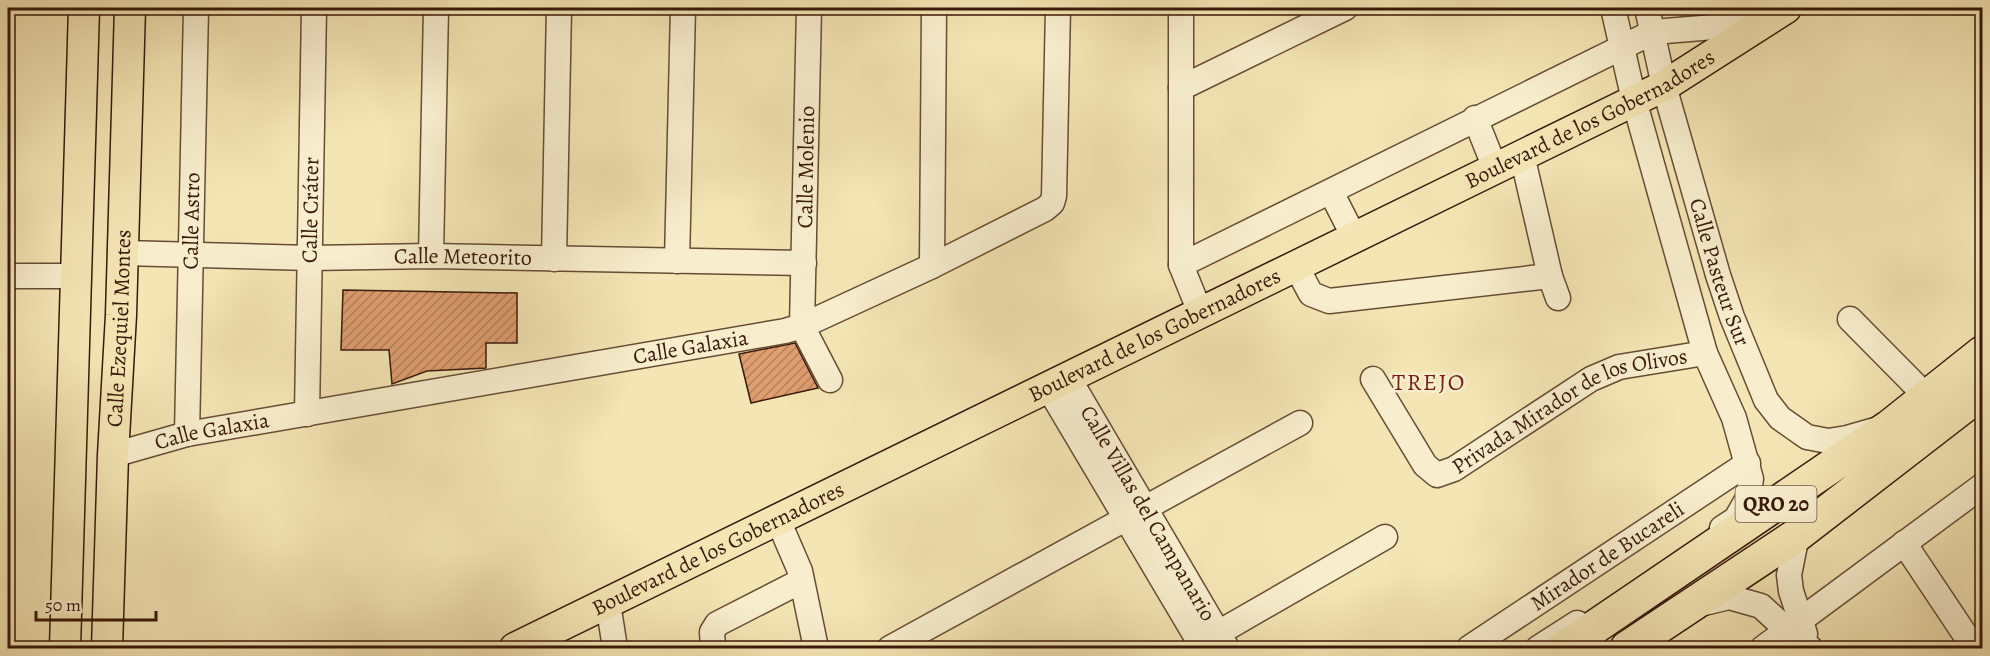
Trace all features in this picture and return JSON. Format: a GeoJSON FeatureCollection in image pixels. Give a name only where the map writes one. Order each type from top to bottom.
{"type":"FeatureCollection","features":[{"type":"Feature","properties":{"kind":"highway","name":"QRO 20"},"geometry":{"type":"LineString","coordinates":[[1564,648],[1888,427],[1983,353]]}},
{"type":"Feature","properties":{"kind":"highway","name":"QRO 20"},"geometry":{"type":"LineString","coordinates":[[1627,648],[1797,535],[1983,392]]}},
{"type":"Feature","properties":{"kind":"main road","name":"Calle Ezequiel Montes"},"geometry":{"type":"LineString","coordinates":[[65,648],[84,8]]}},
{"type":"Feature","properties":{"kind":"main road","name":"Calle Ezequiel Montes"},"geometry":{"type":"LineString","coordinates":[[107,648],[113,455],[122,315],[130,8]]}},
{"type":"Feature","properties":{"kind":"main road","name":"Boulevard de los Gobernadores"},"geometry":{"type":"LineString","coordinates":[[515,648],[1664,86],[1775,15]]}},
{"type":"Feature","properties":{"kind":"street","name":"Calle Astro"},"geometry":{"type":"LineString","coordinates":[[187,434],[196,8]]}},
{"type":"Feature","properties":{"kind":"street","name":"Calle Cráter"},"geometry":{"type":"LineString","coordinates":[[307,414],[314,8]]}},
{"type":"Feature","properties":{"kind":"street"},"geometry":{"type":"LineString","coordinates":[[431,256],[436,8]]}},
{"type":"Feature","properties":{"kind":"street"},"geometry":{"type":"LineString","coordinates":[[554,259],[559,8]]}},
{"type":"Feature","properties":{"kind":"street"},"geometry":{"type":"LineString","coordinates":[[677,261],[682,8]]}},
{"type":"Feature","properties":{"kind":"street","name":"Calle Molenio"},"geometry":{"type":"LineString","coordinates":[[802,326],[808,8]]}},
{"type":"Feature","properties":{"kind":"street"},"geometry":{"type":"LineString","coordinates":[[932,266],[934,8]]}},
{"type":"Feature","properties":{"kind":"street","name":"Calle Galaxia"},"geometry":{"type":"LineString","coordinates":[[113,455],[187,434],[774,333],[802,326],[932,266],[1045,209],[1052,203],[1058,8]]}},
{"type":"Feature","properties":{"kind":"street"},"geometry":{"type":"LineString","coordinates":[[1181,8],[1181,265],[1200,312]]}},
{"type":"Feature","properties":{"kind":"street"},"geometry":{"type":"LineString","coordinates":[[1181,88],[1345,8]]}},
{"type":"Feature","properties":{"kind":"street","name":"Calle Pasteur Sur"},"geometry":{"type":"LineString","coordinates":[[1538,648],[1736,519],[1748,498],[1752,479],[1734,418],[1705,353],[1634,100],[1613,8]]}},
{"type":"Feature","properties":{"kind":"street","name":"Calle Pasteur Sur"},"geometry":{"type":"LineString","coordinates":[[1647,8],[1664,86],[1718,275],[1732,317],[1766,400],[1780,418],[1808,437],[1828,441],[1888,427]]}},
{"type":"Feature","properties":{"kind":"street"},"geometry":{"type":"LineString","coordinates":[[1181,265],[1653,32],[1775,15]]}},
{"type":"Feature","properties":{"kind":"street"},"geometry":{"type":"LineString","coordinates":[[1475,118],[1495,168]]}},
{"type":"Feature","properties":{"kind":"street"},"geometry":{"type":"LineString","coordinates":[[1296,266],[1311,294],[1329,301],[1554,287],[1522,155]]}},
{"type":"Feature","properties":{"kind":"street"},"geometry":{"type":"LineString","coordinates":[[1331,192],[1354,237]]}},
{"type":"Feature","properties":{"kind":"street","name":"Calle Meteorito"},"geometry":{"type":"LineString","coordinates":[[123,253],[310,258],[431,256],[804,263]]}},
{"type":"Feature","properties":{"kind":"street"},"geometry":{"type":"LineString","coordinates":[[8,276],[76,276]]}},
{"type":"Feature","properties":{"kind":"street"},"geometry":{"type":"LineString","coordinates":[[1850,319],[1926,396]]}},
{"type":"Feature","properties":{"kind":"street"},"geometry":{"type":"LineString","coordinates":[[802,326],[830,380]]}},
{"type":"Feature","properties":{"kind":"street","name":"Privada Mirador de los Olivos"},"geometry":{"type":"LineString","coordinates":[[1373,379],[1425,465],[1437,476],[1454,469],[1591,379],[1619,367],[1705,353]]}},
{"type":"Feature","properties":{"kind":"street","name":"Calle Villas del Campanario"},"geometry":{"type":"LineString","coordinates":[[1058,382],[1136,513],[1208,644]]}},
{"type":"Feature","properties":{"kind":"street"},"geometry":{"type":"LineString","coordinates":[[1734,418],[1746,422],[1756,421],[1763,413],[1766,400]]}},
{"type":"Feature","properties":{"kind":"street"},"geometry":{"type":"LineString","coordinates":[[890,648],[1300,423]]}},
{"type":"Feature","properties":{"kind":"street","name":"Mirador de Bucareli"},"geometry":{"type":"LineString","coordinates":[[1469,648],[1748,463]]}},
{"type":"Feature","properties":{"kind":"street"},"geometry":{"type":"LineString","coordinates":[[1763,648],[1983,486]]}},
{"type":"Feature","properties":{"kind":"street"},"geometry":{"type":"LineString","coordinates":[[778,520],[800,571],[816,648]]}},
{"type":"Feature","properties":{"kind":"street"},"geometry":{"type":"LineString","coordinates":[[1794,626],[1789,575],[1797,535]]}},
{"type":"Feature","properties":{"kind":"street"},"geometry":{"type":"LineString","coordinates":[[1208,644],[1385,537]]}},
{"type":"Feature","properties":{"kind":"street"},"geometry":{"type":"LineString","coordinates":[[1904,543],[1974,648]]}},
{"type":"Feature","properties":{"kind":"street"},"geometry":{"type":"LineString","coordinates":[[713,648],[712,632],[717,624],[801,581]]}},
{"type":"Feature","properties":{"kind":"street"},"geometry":{"type":"LineString","coordinates":[[1689,607],[1729,597],[1761,606],[1794,626],[1810,648]]}},
{"type":"Feature","properties":{"kind":"street"},"geometry":{"type":"LineString","coordinates":[[608,603],[615,648]]}},
{"type":"Feature","properties":{"kind":"building"},"geometry":{"type":"Polygon","coordinates":[[[343,290],[517,293],[517,343],[486,343],[486,368],[427,371],[392,384],[389,350],[341,350],[343,290]]]}},
{"type":"Feature","properties":{"kind":"building"},"geometry":{"type":"Polygon","coordinates":[[[795,343],[818,388],[751,403],[739,354],[795,343]]]}},
{"type":"Feature","properties":{"kind":"district","name":"TREJO"},"geometry":{"type":"Point","coordinates":[1429,382]}}]}
